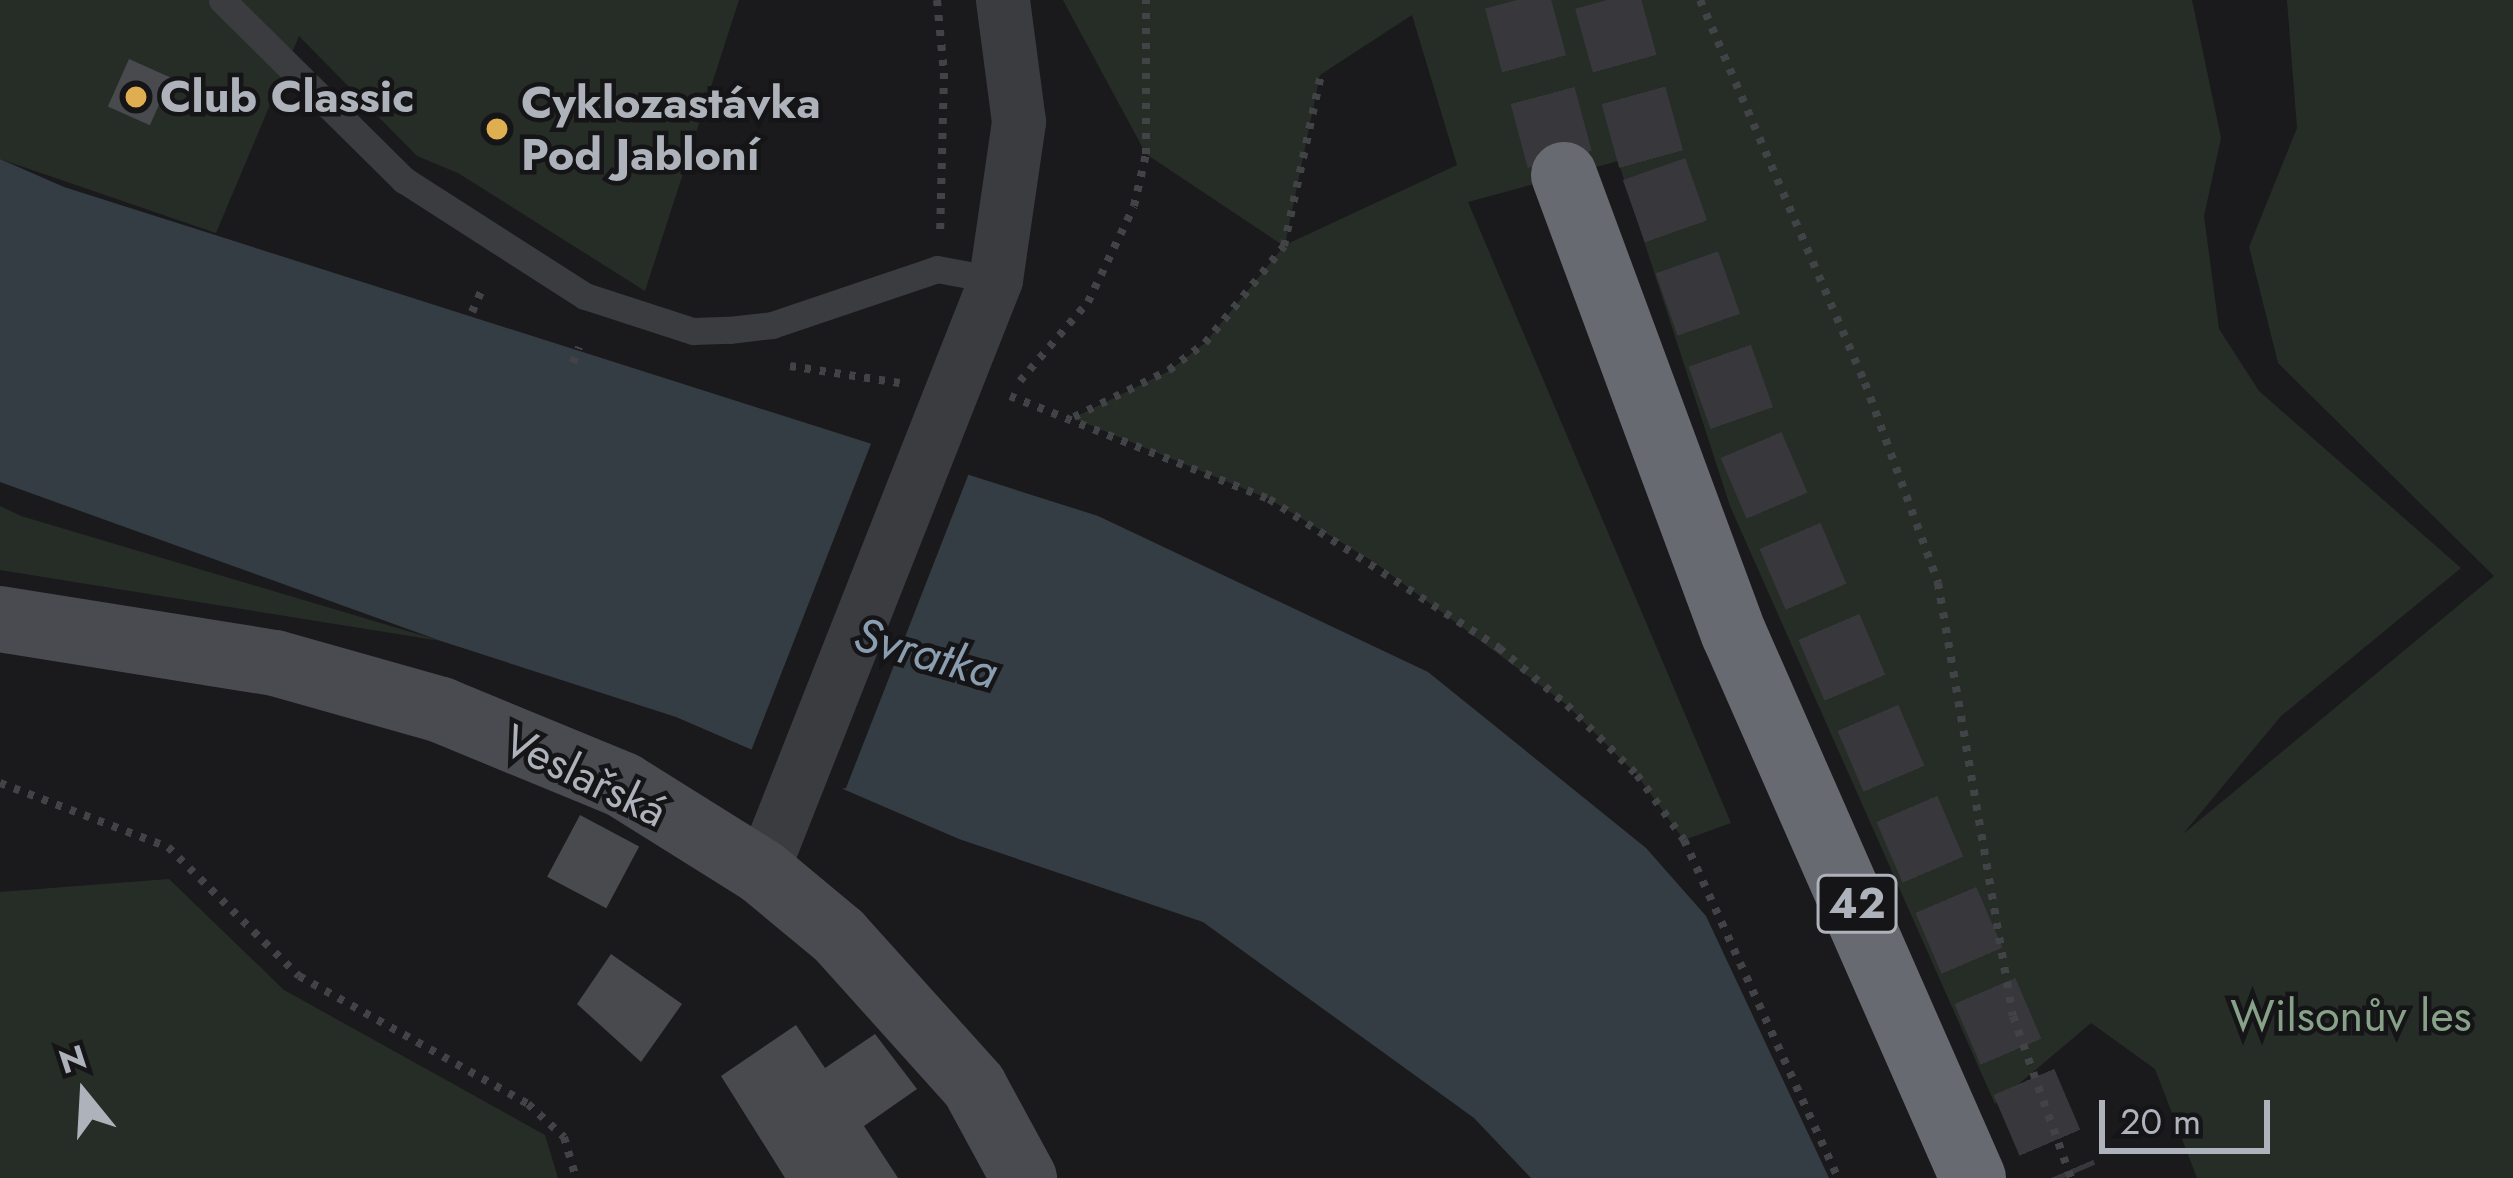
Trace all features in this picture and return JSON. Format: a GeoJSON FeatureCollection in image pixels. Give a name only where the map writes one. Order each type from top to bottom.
{"type":"FeatureCollection","features":[{"type":"Feature","properties":{"kind":"highway","name":"42"},"geometry":{"type":"LineString","coordinates":[[1564,175],[1734,634],[1973,1178]]}},
{"type":"Feature","properties":{"kind":"street"},"geometry":{"type":"LineString","coordinates":[[762,872],[996,280],[1019,122],[1003,0]]}},
{"type":"Feature","properties":{"kind":"street","name":"Veslařská"},"geometry":{"type":"LineString","coordinates":[[0,619],[275,663],[441,710],[623,785],[762,872],[916,1014],[974,1086],[1024,1178]]}},
{"type":"Feature","properties":{"kind":"lane"},"geometry":{"type":"LineString","coordinates":[[222,0],[404,180],[585,296],[693,331],[772,325],[937,269],[996,280]]}},
{"type":"Feature","properties":{"kind":"path"},"geometry":{"type":"LineString","coordinates":[[937,0],[944,73],[937,269]]}},
{"type":"Feature","properties":{"kind":"path"},"geometry":{"type":"LineString","coordinates":[[693,331],[789,365],[945,410],[1006,394],[1088,302],[1134,206],[1146,154],[1146,0]]}},
{"type":"Feature","properties":{"kind":"path"},"geometry":{"type":"LineString","coordinates":[[1700,0],[1865,383],[1938,584],[2013,1016],[2071,1178]]}},
{"type":"Feature","properties":{"kind":"path"},"geometry":{"type":"LineString","coordinates":[[1073,418],[1169,370],[1204,343],[1284,246],[1321,75]]}},
{"type":"Feature","properties":{"kind":"path"},"geometry":{"type":"LineString","coordinates":[[472,312],[481,292]]}},
{"type":"Feature","properties":{"kind":"path"},"geometry":{"type":"LineString","coordinates":[[573,363],[579,347]]}},
{"type":"Feature","properties":{"kind":"path"},"geometry":{"type":"LineString","coordinates":[[1006,394],[1269,499],[1374,562],[1499,648],[1604,741],[1684,840],[1838,1178]]}},
{"type":"Feature","properties":{"kind":"path"},"geometry":{"type":"LineString","coordinates":[[0,783],[168,847],[299,976],[528,1104],[564,1137],[576,1178]]}},
{"type":"Feature","properties":{"kind":"green space"},"geometry":{"type":"Polygon","coordinates":[[[0,0],[739,0],[645,291],[458,173],[417,156],[299,36],[216,233],[0,159],[0,0]]]}},
{"type":"Feature","properties":{"kind":"green space","name":"Wilsonův les"},"geometry":{"type":"Polygon","coordinates":[[[1063,0],[2192,0],[2221,138],[2204,216],[2219,329],[2259,391],[2461,568],[2281,716],[2183,834],[2494,576],[2278,363],[2249,247],[2297,128],[2287,0],[2513,0],[2513,1178],[2197,1178],[2155,1069],[2091,1023],[1995,1104],[1730,506],[1618,161],[1468,202],[1731,823],[1684,840],[1637,775],[1567,705],[1374,562],[1269,499],[1073,418],[1169,371],[1205,343],[1284,246],[1146,154],[1063,0]],[[1412,15],[1320,75],[1285,245],[1457,165],[1412,15]]]}},
{"type":"Feature","properties":{"kind":"green space"},"geometry":{"type":"Polygon","coordinates":[[[0,506],[21,516],[441,641],[0,570],[0,506]]]}},
{"type":"Feature","properties":{"kind":"green space"},"geometry":{"type":"Polygon","coordinates":[[[169,879],[284,990],[545,1135],[558,1178],[0,1178],[0,892],[169,879]]]}},
{"type":"Feature","properties":{"kind":"water","name":"Svratka"},"geometry":{"type":"Polygon","coordinates":[[[0,159],[64,187],[1098,516],[1428,672],[1646,848],[1706,916],[1829,1178],[1531,1178],[1474,1118],[1203,922],[959,839],[676,717],[441,641],[0,482],[0,159]]]}},
{"type":"Feature","properties":{"kind":"pier"},"geometry":{"type":"Polygon","coordinates":[[[874,436],[971,468],[846,788],[835,790],[751,751],[874,436]]]}},
{"type":"Feature","properties":{"kind":"building"},"geometry":{"type":"Polygon","coordinates":[[[129,59],[171,78],[150,125],[108,107],[129,59]]]}},
{"type":"Feature","properties":{"kind":"building"},"geometry":{"type":"Polygon","coordinates":[[[580,815],[639,846],[606,908],[547,877],[580,815]]]}},
{"type":"Feature","properties":{"kind":"building"},"geometry":{"type":"Polygon","coordinates":[[[611,954],[682,1004],[641,1062],[577,1004],[611,954]]]}},
{"type":"Feature","properties":{"kind":"building"},"geometry":{"type":"Polygon","coordinates":[[[796,1025],[825,1068],[875,1034],[917,1089],[864,1126],[898,1178],[785,1178],[721,1076],[796,1025]]]}},
{"type":"Feature","properties":{"kind":"tunnel"},"geometry":{"type":"LineString","coordinates":[[1517,0],[1564,175]]}},
{"type":"Feature","properties":{"kind":"tunnel"},"geometry":{"type":"LineString","coordinates":[[1607,0],[1654,169],[1751,445],[2065,1178]]}},
{"type":"Feature","properties":{"kind":"place","name":"Club Classic"},"geometry":{"type":"Point","coordinates":[136,97]}},
{"type":"Feature","properties":{"kind":"place","name":"Cyklozastávka Pod Jabloní"},"geometry":{"type":"Point","coordinates":[497,129]}}]}
